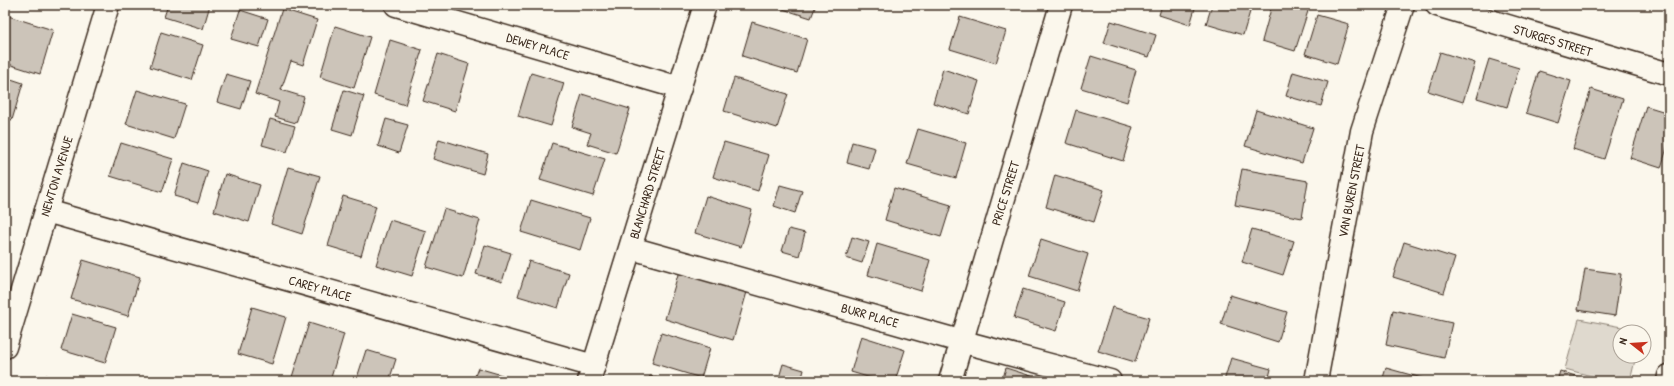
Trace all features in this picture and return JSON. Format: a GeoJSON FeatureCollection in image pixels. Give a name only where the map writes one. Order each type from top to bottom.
{"type":"FeatureCollection","features":[{"type":"Feature","properties":{"kind":"street","name":"NEWTON AVENUE"},"geometry":{"type":"LineString","coordinates":[[5,348],[108,5]]}},
{"type":"Feature","properties":{"kind":"street","name":"DEWEY PLACE"},"geometry":{"type":"LineString","coordinates":[[396,5],[680,88]]}},
{"type":"Feature","properties":{"kind":"street","name":"BLANCHARD STREET"},"geometry":{"type":"LineString","coordinates":[[592,373],[705,5]]}},
{"type":"Feature","properties":{"kind":"street","name":"PRICE STREET"},"geometry":{"type":"LineString","coordinates":[[950,381],[960,341],[1060,5]]}},
{"type":"Feature","properties":{"kind":"street","name":"VAN BUREN STREET"},"geometry":{"type":"LineString","coordinates":[[1316,381],[1362,131],[1402,5]]}},
{"type":"Feature","properties":{"kind":"street","name":"STURGES STREET"},"geometry":{"type":"LineString","coordinates":[[1437,5],[1669,74]]}},
{"type":"Feature","properties":{"kind":"street","name":"CAREY PLACE"},"geometry":{"type":"LineString","coordinates":[[46,211],[592,373]]}},
{"type":"Feature","properties":{"kind":"street","name":"BURR PLACE"},"geometry":{"type":"LineString","coordinates":[[631,248],[960,341],[1110,381]]}},
{"type":"Feature","properties":{"kind":"street"},"geometry":{"type":"LineString","coordinates":[[1668,381],[1669,376]]}},
{"type":"Feature","properties":{"kind":"shaded area"},"geometry":{"type":"Polygon","coordinates":[[[1579,319],[1612,325],[1612,364],[1634,364],[1630,381],[1610,381],[1565,369],[1579,319]]]}},
{"type":"Feature","properties":{"kind":"building"},"geometry":{"type":"Polygon","coordinates":[[[168,5],[210,5],[203,29],[164,17],[168,5]]]}},
{"type":"Feature","properties":{"kind":"building"},"geometry":{"type":"Polygon","coordinates":[[[770,5],[816,5],[811,18],[770,5]]]}},
{"type":"Feature","properties":{"kind":"building"},"geometry":{"type":"Polygon","coordinates":[[[1162,5],[1196,5],[1190,25],[1159,15],[1162,5]]]}},
{"type":"Feature","properties":{"kind":"building"},"geometry":{"type":"Polygon","coordinates":[[[1212,5],[1252,5],[1243,35],[1206,24],[1212,5]]]}},
{"type":"Feature","properties":{"kind":"building"},"geometry":{"type":"Polygon","coordinates":[[[1272,5],[1298,5],[1309,8],[1295,51],[1262,41],[1272,5]]]}},
{"type":"Feature","properties":{"kind":"building"},"geometry":{"type":"Polygon","coordinates":[[[282,9],[317,20],[303,65],[291,61],[281,90],[304,97],[296,123],[275,117],[279,102],[255,94],[282,9]]]}},
{"type":"Feature","properties":{"kind":"building"},"geometry":{"type":"Polygon","coordinates":[[[240,10],[268,19],[259,47],[231,39],[240,10]]]}},
{"type":"Feature","properties":{"kind":"building"},"geometry":{"type":"Polygon","coordinates":[[[5,15],[53,30],[40,74],[5,63],[5,15]]]}},
{"type":"Feature","properties":{"kind":"building"},"geometry":{"type":"Polygon","coordinates":[[[1317,15],[1349,24],[1337,64],[1305,54],[1317,15]]]}},
{"type":"Feature","properties":{"kind":"building"},"geometry":{"type":"Polygon","coordinates":[[[960,17],[1006,31],[996,63],[950,49],[960,17]]]}},
{"type":"Feature","properties":{"kind":"building"},"geometry":{"type":"Polygon","coordinates":[[[1111,21],[1156,35],[1149,57],[1104,43],[1111,21]]]}},
{"type":"Feature","properties":{"kind":"building"},"geometry":{"type":"Polygon","coordinates":[[[752,22],[807,39],[797,73],[742,56],[752,22]]]}},
{"type":"Feature","properties":{"kind":"building"},"geometry":{"type":"Polygon","coordinates":[[[335,26],[370,37],[354,88],[320,77],[335,26]]]}},
{"type":"Feature","properties":{"kind":"building"},"geometry":{"type":"Polygon","coordinates":[[[161,32],[203,45],[192,80],[150,67],[161,32]]]}},
{"type":"Feature","properties":{"kind":"building"},"geometry":{"type":"Polygon","coordinates":[[[390,40],[422,50],[405,105],[374,95],[390,40]]]}},
{"type":"Feature","properties":{"kind":"building"},"geometry":{"type":"Polygon","coordinates":[[[1440,52],[1475,63],[1463,102],[1428,91],[1440,52]]]}},
{"type":"Feature","properties":{"kind":"building"},"geometry":{"type":"Polygon","coordinates":[[[438,54],[469,64],[455,111],[423,101],[438,54]]]}},
{"type":"Feature","properties":{"kind":"building"},"geometry":{"type":"Polygon","coordinates":[[[1091,56],[1136,70],[1127,102],[1081,88],[1091,56]]]}},
{"type":"Feature","properties":{"kind":"building"},"geometry":{"type":"Polygon","coordinates":[[[1489,59],[1519,68],[1507,107],[1477,98],[1489,59]]]}},
{"type":"Feature","properties":{"kind":"building"},"geometry":{"type":"Polygon","coordinates":[[[943,69],[979,81],[969,114],[933,103],[943,69]]]}},
{"type":"Feature","properties":{"kind":"building"},"geometry":{"type":"Polygon","coordinates":[[[1539,71],[1571,81],[1558,123],[1526,113],[1539,71]]]}},
{"type":"Feature","properties":{"kind":"building"},"geometry":{"type":"Polygon","coordinates":[[[1293,72],[1328,82],[1321,106],[1286,96],[1293,72]]]}},
{"type":"Feature","properties":{"kind":"building"},"geometry":{"type":"Polygon","coordinates":[[[531,73],[564,83],[551,126],[518,116],[531,73]]]}},
{"type":"Feature","properties":{"kind":"building"},"geometry":{"type":"Polygon","coordinates":[[[226,74],[250,81],[241,109],[217,102],[226,74]]]}},
{"type":"Feature","properties":{"kind":"building"},"geometry":{"type":"Polygon","coordinates":[[[5,77],[23,83],[12,120],[5,118],[5,77]]]}},
{"type":"Feature","properties":{"kind":"building"},"geometry":{"type":"Polygon","coordinates":[[[734,78],[788,94],[777,128],[724,111],[734,78]]]}},
{"type":"Feature","properties":{"kind":"building"},"geometry":{"type":"Polygon","coordinates":[[[1591,89],[1623,99],[1604,159],[1573,149],[1591,89]]]}},
{"type":"Feature","properties":{"kind":"building"},"geometry":{"type":"Polygon","coordinates":[[[137,90],[185,104],[174,139],[126,124],[137,90]]]}},
{"type":"Feature","properties":{"kind":"building"},"geometry":{"type":"Polygon","coordinates":[[[344,90],[364,96],[352,135],[332,129],[344,90]]]}},
{"type":"Feature","properties":{"kind":"building"},"geometry":{"type":"Polygon","coordinates":[[[582,94],[630,109],[616,153],[587,144],[591,133],[572,127],[582,94]]]}},
{"type":"Feature","properties":{"kind":"building"},"geometry":{"type":"Polygon","coordinates":[[[1646,106],[1669,113],[1669,141],[1661,168],[1630,158],[1646,106]]]}},
{"type":"Feature","properties":{"kind":"building"},"geometry":{"type":"Polygon","coordinates":[[[1076,110],[1133,127],[1123,161],[1066,143],[1076,110]]]}},
{"type":"Feature","properties":{"kind":"building"},"geometry":{"type":"Polygon","coordinates":[[[1256,110],[1313,128],[1302,163],[1245,146],[1256,110]]]}},
{"type":"Feature","properties":{"kind":"building"},"geometry":{"type":"Polygon","coordinates":[[[270,119],[295,126],[287,152],[262,145],[270,119]]]}},
{"type":"Feature","properties":{"kind":"building"},"geometry":{"type":"Polygon","coordinates":[[[386,119],[408,125],[399,153],[378,146],[386,119]]]}},
{"type":"Feature","properties":{"kind":"building"},"geometry":{"type":"Polygon","coordinates":[[[918,129],[966,143],[956,178],[907,164],[918,129]]]}},
{"type":"Feature","properties":{"kind":"building"},"geometry":{"type":"Polygon","coordinates":[[[439,139],[488,154],[483,174],[433,159],[439,139]]]}},
{"type":"Feature","properties":{"kind":"building"},"geometry":{"type":"Polygon","coordinates":[[[724,142],[769,155],[758,191],[713,177],[724,142]]]}},
{"type":"Feature","properties":{"kind":"building"},"geometry":{"type":"Polygon","coordinates":[[[852,142],[875,148],[869,169],[847,163],[852,142]]]}},
{"type":"Feature","properties":{"kind":"building"},"geometry":{"type":"Polygon","coordinates":[[[121,143],[173,159],[162,192],[110,176],[121,143]]]}},
{"type":"Feature","properties":{"kind":"building"},"geometry":{"type":"Polygon","coordinates":[[[552,143],[605,159],[593,196],[540,180],[552,143]]]}},
{"type":"Feature","properties":{"kind":"building"},"geometry":{"type":"Polygon","coordinates":[[[184,163],[208,171],[198,203],[174,196],[184,163]]]}},
{"type":"Feature","properties":{"kind":"building"},"geometry":{"type":"Polygon","coordinates":[[[288,167],[320,176],[302,234],[271,224],[288,167]]]}},
{"type":"Feature","properties":{"kind":"building"},"geometry":{"type":"Polygon","coordinates":[[[1242,169],[1308,181],[1302,218],[1235,205],[1242,169]]]}},
{"type":"Feature","properties":{"kind":"building"},"geometry":{"type":"Polygon","coordinates":[[[225,174],[260,185],[249,222],[214,211],[225,174]]]}},
{"type":"Feature","properties":{"kind":"building"},"geometry":{"type":"Polygon","coordinates":[[[1055,175],[1104,190],[1094,222],[1046,207],[1055,175]]]}},
{"type":"Feature","properties":{"kind":"building"},"geometry":{"type":"Polygon","coordinates":[[[780,185],[802,191],[795,213],[774,206],[780,185]]]}},
{"type":"Feature","properties":{"kind":"building"},"geometry":{"type":"Polygon","coordinates":[[[894,188],[951,205],[941,237],[885,220],[894,188]]]}},
{"type":"Feature","properties":{"kind":"building"},"geometry":{"type":"Polygon","coordinates":[[[343,196],[376,206],[361,256],[328,246],[343,196]]]}},
{"type":"Feature","properties":{"kind":"building"},"geometry":{"type":"Polygon","coordinates":[[[706,196],[752,210],[741,247],[695,233],[706,196]]]}},
{"type":"Feature","properties":{"kind":"building"},"geometry":{"type":"Polygon","coordinates":[[[531,200],[590,218],[580,250],[521,232],[531,200]]]}},
{"type":"Feature","properties":{"kind":"building"},"geometry":{"type":"Polygon","coordinates":[[[444,209],[480,220],[463,278],[426,267],[444,209]]]}},
{"type":"Feature","properties":{"kind":"building"},"geometry":{"type":"Polygon","coordinates":[[[390,220],[426,231],[412,276],[376,265],[390,220]]]}},
{"type":"Feature","properties":{"kind":"building"},"geometry":{"type":"Polygon","coordinates":[[[789,229],[805,233],[799,256],[782,251],[789,229]]]}},
{"type":"Feature","properties":{"kind":"building"},"geometry":{"type":"Polygon","coordinates":[[[1252,229],[1294,241],[1283,275],[1242,262],[1252,229]]]}},
{"type":"Feature","properties":{"kind":"building"},"geometry":{"type":"Polygon","coordinates":[[[852,237],[869,242],[862,263],[846,258],[852,237]]]}},
{"type":"Feature","properties":{"kind":"building"},"geometry":{"type":"Polygon","coordinates":[[[1041,239],[1088,254],[1077,291],[1029,276],[1041,239]]]}},
{"type":"Feature","properties":{"kind":"building"},"geometry":{"type":"Polygon","coordinates":[[[1404,242],[1455,258],[1444,293],[1393,277],[1404,242]]]}},
{"type":"Feature","properties":{"kind":"building"},"geometry":{"type":"Polygon","coordinates":[[[877,244],[930,260],[921,291],[868,275],[877,244]]]}},
{"type":"Feature","properties":{"kind":"building"},"geometry":{"type":"Polygon","coordinates":[[[485,245],[511,253],[502,282],[476,274],[485,245]]]}},
{"type":"Feature","properties":{"kind":"building"},"geometry":{"type":"Polygon","coordinates":[[[83,260],[140,277],[128,316],[71,299],[83,260]]]}},
{"type":"Feature","properties":{"kind":"building"},"geometry":{"type":"Polygon","coordinates":[[[529,261],[569,273],[558,308],[518,296],[529,261]]]}},
{"type":"Feature","properties":{"kind":"building"},"geometry":{"type":"Polygon","coordinates":[[[1585,269],[1621,274],[1615,316],[1578,310],[1585,269]]]}},
{"type":"Feature","properties":{"kind":"building"},"geometry":{"type":"Polygon","coordinates":[[[679,271],[747,292],[733,340],[665,319],[679,271]]]}},
{"type":"Feature","properties":{"kind":"building"},"geometry":{"type":"Polygon","coordinates":[[[1023,289],[1065,302],[1056,331],[1014,318],[1023,289]]]}},
{"type":"Feature","properties":{"kind":"building"},"geometry":{"type":"Polygon","coordinates":[[[1230,295],[1287,312],[1278,342],[1221,324],[1230,295]]]}},
{"type":"Feature","properties":{"kind":"building"},"geometry":{"type":"Polygon","coordinates":[[[252,307],[286,317],[272,364],[238,354],[252,307]]]}},
{"type":"Feature","properties":{"kind":"building"},"geometry":{"type":"Polygon","coordinates":[[[1112,307],[1149,318],[1135,362],[1098,351],[1112,307]]]}},
{"type":"Feature","properties":{"kind":"building"},"geometry":{"type":"Polygon","coordinates":[[[1393,310],[1452,323],[1444,358],[1386,345],[1393,310]]]}},
{"type":"Feature","properties":{"kind":"building"},"geometry":{"type":"Polygon","coordinates":[[[72,314],[116,327],[105,363],[61,350],[72,314]]]}},
{"type":"Feature","properties":{"kind":"building"},"geometry":{"type":"Polygon","coordinates":[[[309,323],[344,334],[330,381],[306,381],[292,377],[309,323]]]}},
{"type":"Feature","properties":{"kind":"building"},"geometry":{"type":"Polygon","coordinates":[[[661,333],[710,348],[701,378],[652,363],[661,333]]]}},
{"type":"Feature","properties":{"kind":"building"},"geometry":{"type":"Polygon","coordinates":[[[861,336],[905,350],[895,381],[881,381],[851,372],[861,336]]]}},
{"type":"Feature","properties":{"kind":"building"},"geometry":{"type":"Polygon","coordinates":[[[366,350],[396,359],[389,381],[356,381],[366,350]]]}},
{"type":"Feature","properties":{"kind":"building"},"geometry":{"type":"Polygon","coordinates":[[[1231,358],[1271,369],[1268,381],[1224,381],[1231,358]]]}},
{"type":"Feature","properties":{"kind":"building"},"geometry":{"type":"Polygon","coordinates":[[[783,364],[804,370],[801,381],[778,381],[783,364]]]}},
{"type":"Feature","properties":{"kind":"building"},"geometry":{"type":"Polygon","coordinates":[[[478,368],[522,381],[473,381],[478,368]]]}},
{"type":"Feature","properties":{"kind":"building"},"geometry":{"type":"Polygon","coordinates":[[[1006,368],[1047,381],[1002,381],[1006,368]]]}},
{"type":"Feature","properties":{"kind":"building"},"geometry":{"type":"Polygon","coordinates":[[[1386,368],[1429,380],[1382,381],[1386,368]]]}},
{"type":"Feature","properties":{"kind":"building"},"geometry":{"type":"Polygon","coordinates":[[[1560,371],[1591,381],[1557,381],[1560,371]]]}},
{"type":"Feature","properties":{"kind":"building"},"geometry":{"type":"Polygon","coordinates":[[[46,375],[67,381],[44,381],[46,375]]]}},
{"type":"Feature","properties":{"kind":"building"},"geometry":{"type":"Polygon","coordinates":[[[650,376],[667,381],[648,381],[650,376]]]}}]}
